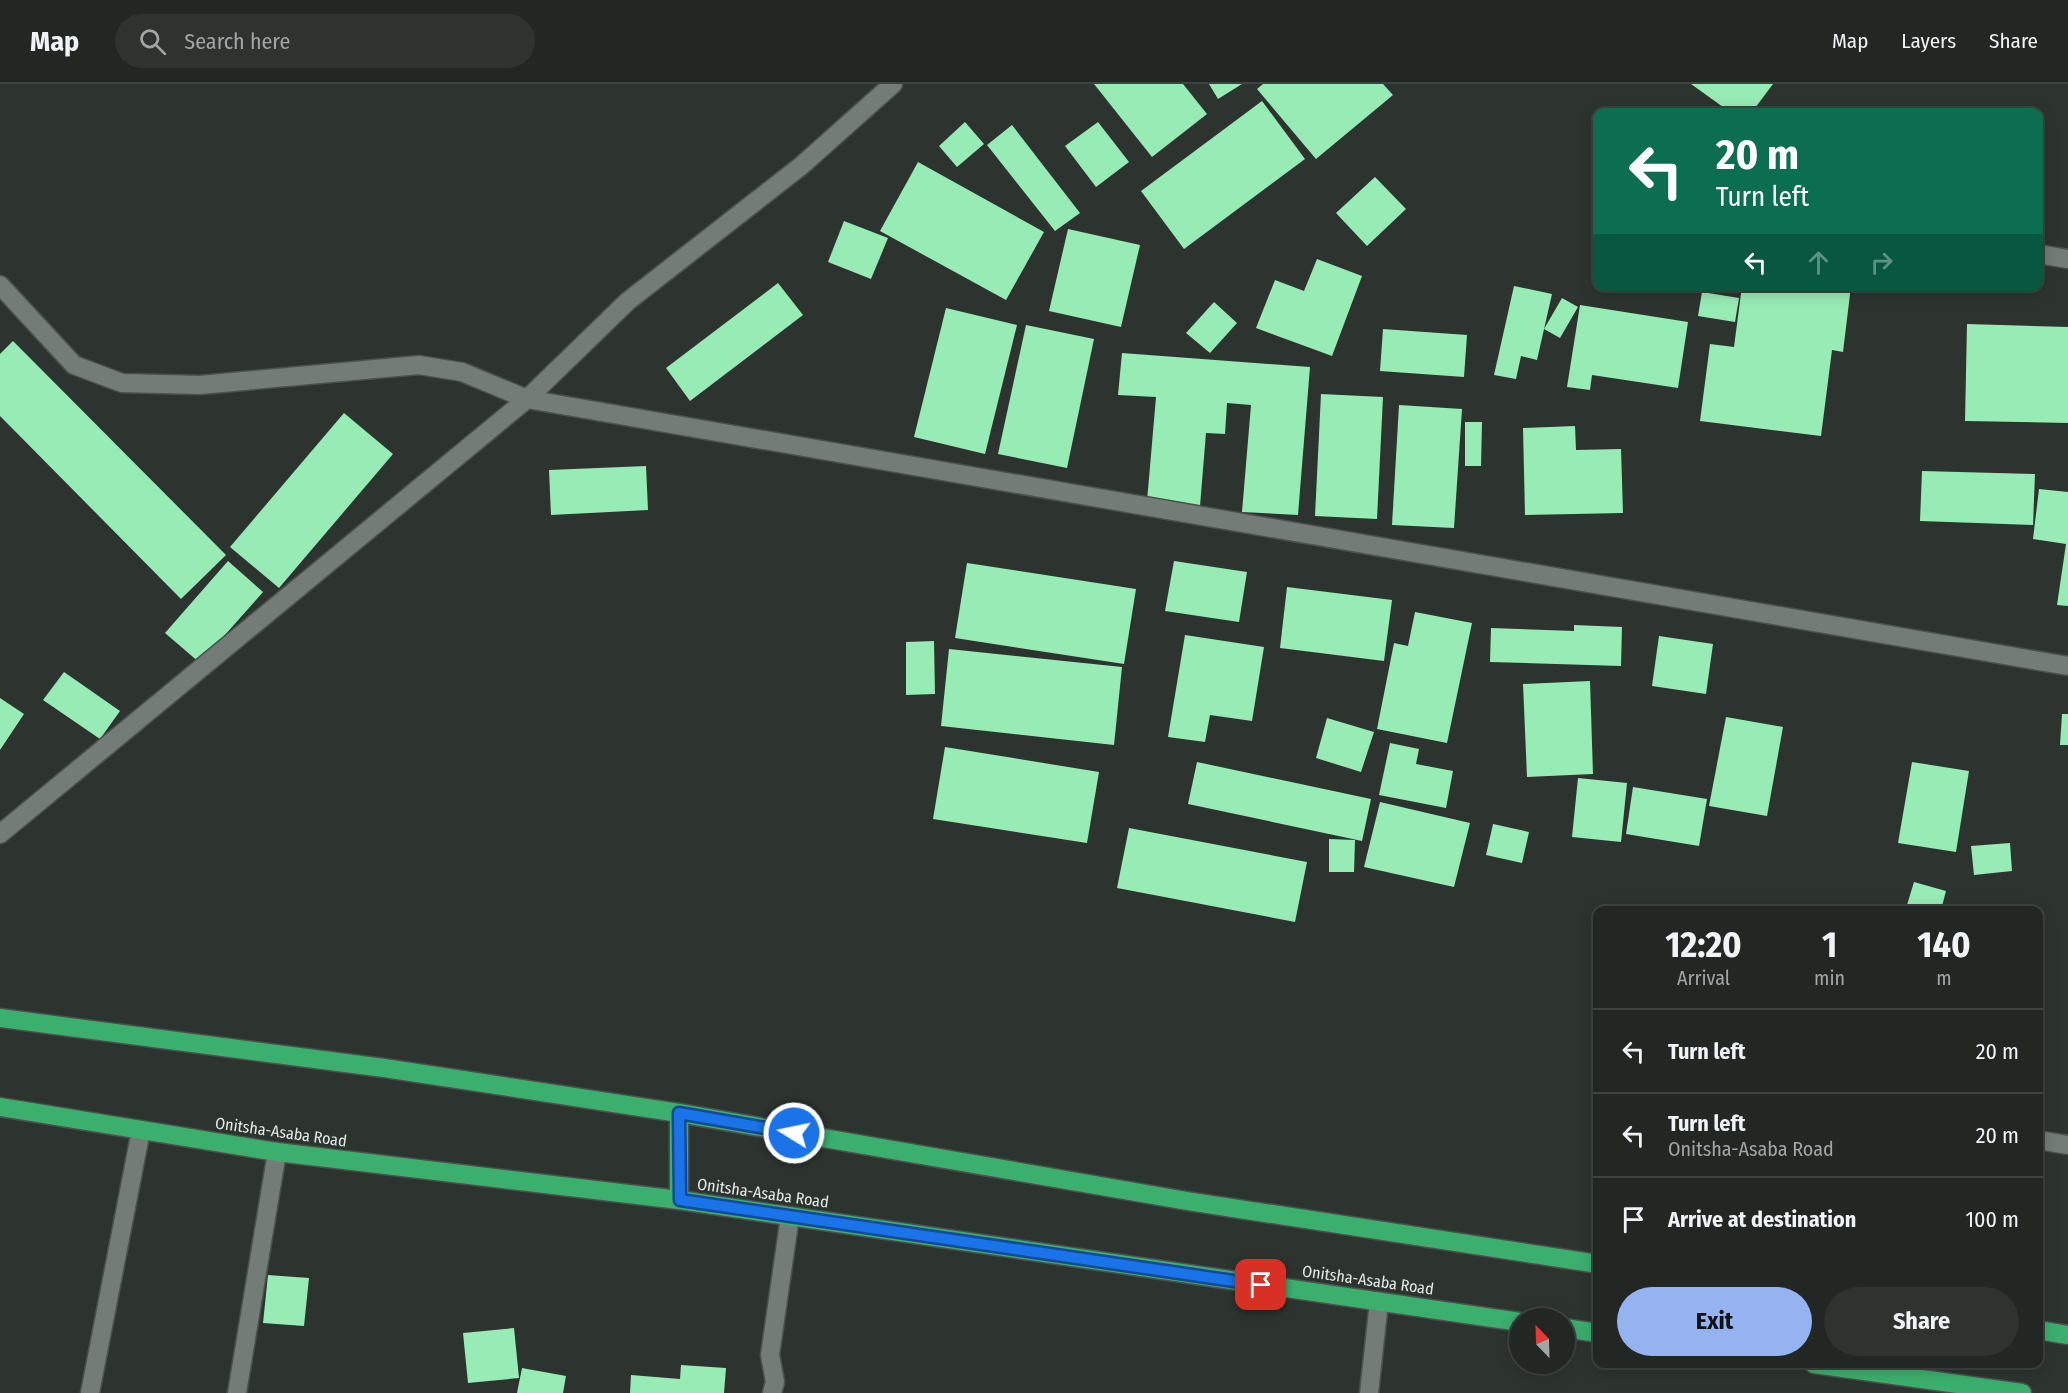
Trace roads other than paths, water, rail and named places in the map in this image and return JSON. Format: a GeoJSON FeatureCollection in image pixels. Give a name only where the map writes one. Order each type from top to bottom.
{"type":"FeatureCollection","features":[{"type":"Feature","properties":{"kind":"highway"},"geometry":{"type":"LineString","coordinates":[[0,1018],[384,1068],[679,1113],[1186,1201],[1593,1263]]}},
{"type":"Feature","properties":{"kind":"highway","name":"Onitsha-Asaba Road"},"geometry":{"type":"LineString","coordinates":[[0,1107],[277,1152],[680,1200],[1509,1320]]}},
{"type":"Feature","properties":{"kind":"highway"},"geometry":{"type":"LineString","coordinates":[[679,1113],[680,1200]]}},
{"type":"Feature","properties":{"kind":"highway"},"geometry":{"type":"LineString","coordinates":[[1575,1330],[1593,1332]]}},
{"type":"Feature","properties":{"kind":"highway"},"geometry":{"type":"LineString","coordinates":[[2043,1331],[2068,1335]]}},
{"type":"Feature","properties":{"kind":"highway"},"geometry":{"type":"LineString","coordinates":[[1843,1368],[2022,1393]]}},
{"type":"Feature","properties":{"kind":"street"},"geometry":{"type":"LineString","coordinates":[[0,834],[527,399],[628,302],[801,166],[892,84]]}},
{"type":"Feature","properties":{"kind":"street"},"geometry":{"type":"LineString","coordinates":[[2043,255],[2068,259]]}},
{"type":"Feature","properties":{"kind":"street"},"geometry":{"type":"LineString","coordinates":[[0,285],[74,365],[122,383],[200,385],[418,365],[462,372],[527,399],[2068,666]]}},
{"type":"Feature","properties":{"kind":"street"},"geometry":{"type":"LineString","coordinates":[[90,1393],[141,1130]]}},
{"type":"Feature","properties":{"kind":"street"},"geometry":{"type":"LineString","coordinates":[[2043,1141],[2068,1145]]}},
{"type":"Feature","properties":{"kind":"street"},"geometry":{"type":"LineString","coordinates":[[237,1393],[277,1152]]}},
{"type":"Feature","properties":{"kind":"street"},"geometry":{"type":"LineString","coordinates":[[772,1393],[775,1382],[770,1355],[790,1216]]}},
{"type":"Feature","properties":{"kind":"street"},"geometry":{"type":"LineString","coordinates":[[1369,1393],[1379,1302]]}}]}
